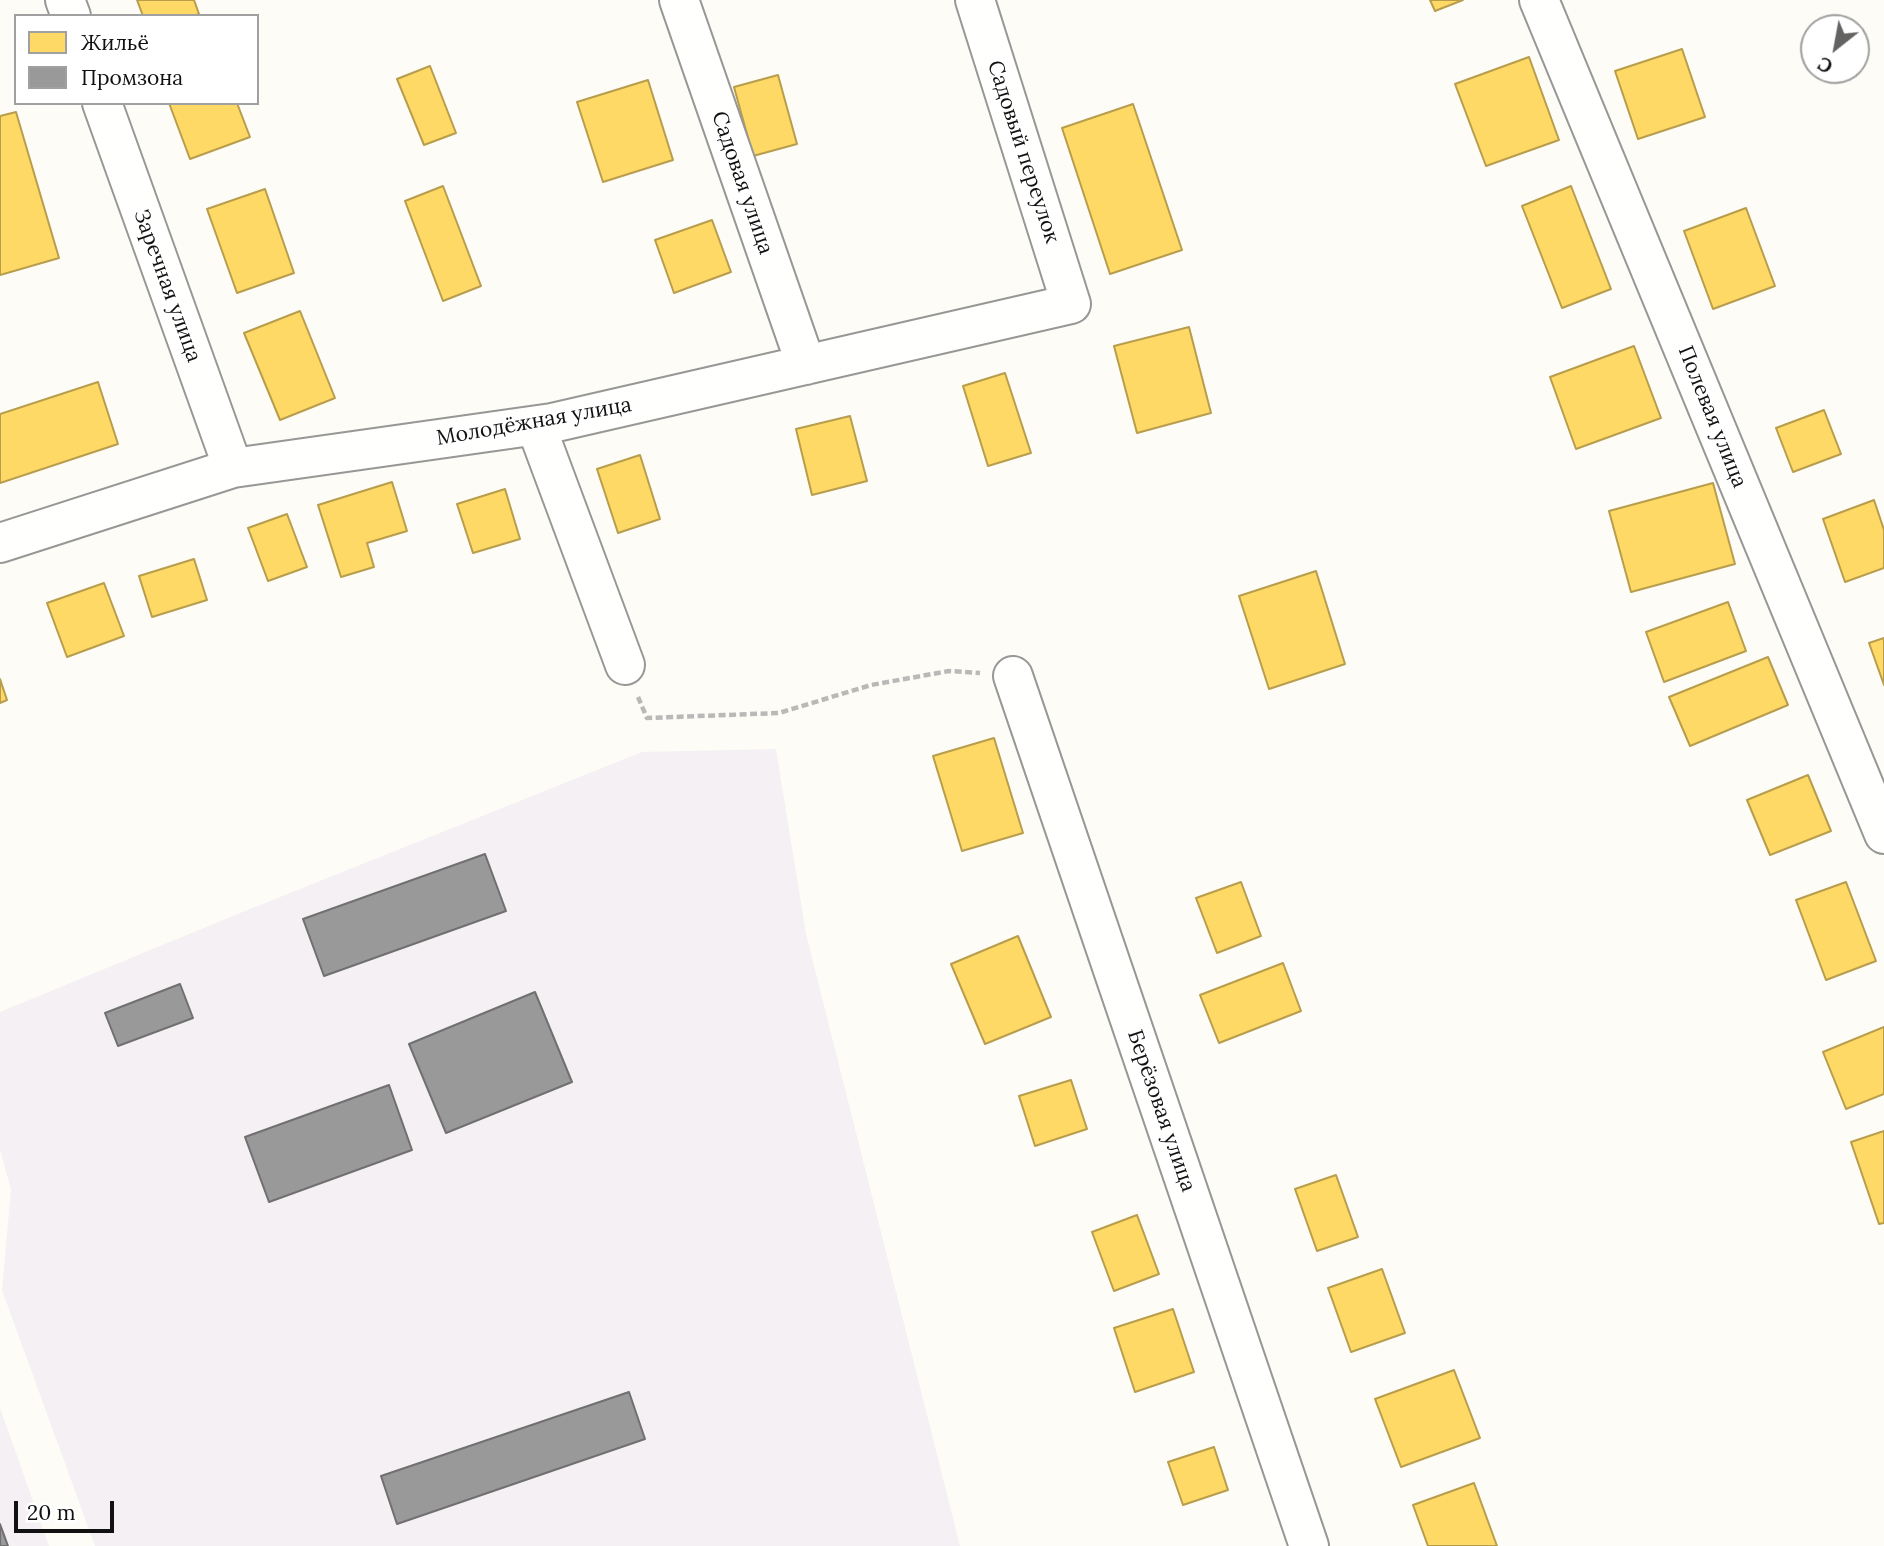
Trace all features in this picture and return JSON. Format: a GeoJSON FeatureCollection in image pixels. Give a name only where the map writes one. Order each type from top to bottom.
{"type":"FeatureCollection","features":[{"type":"Feature","properties":{"kind":"street","name":"Садовая улица"},"geometry":{"type":"LineString","coordinates":[[679,0],[806,365]]}},
{"type":"Feature","properties":{"kind":"street","name":"Садовый переулок"},"geometry":{"type":"LineString","coordinates":[[975,0],[1071,304]]}},
{"type":"Feature","properties":{"kind":"street","name":"Полевая улица"},"geometry":{"type":"LineString","coordinates":[[1539,0],[1884,834]]}},
{"type":"Feature","properties":{"kind":"street","name":"Заречная улица"},"geometry":{"type":"LineString","coordinates":[[103,105],[233,468]]}},
{"type":"Feature","properties":{"kind":"street","name":"Молодёжная улица"},"geometry":{"type":"LineString","coordinates":[[0,543],[233,468],[536,426],[1071,304]]}},
{"type":"Feature","properties":{"kind":"street"},"geometry":{"type":"LineString","coordinates":[[536,426],[625,665]]}},
{"type":"Feature","properties":{"kind":"street","name":"Берёзовая улица"},"geometry":{"type":"LineString","coordinates":[[1013,676],[1309,1546]]}},
{"type":"Feature","properties":{"kind":"path"},"geometry":{"type":"LineString","coordinates":[[625,665],[647,718],[779,713],[871,685],[949,671],[1013,676]]}},
{"type":"Feature","properties":{"kind":"shaded area"},"geometry":{"type":"Polygon","coordinates":[[[776,749],[806,934],[960,1546],[95,1546],[2,1290],[11,1189],[0,1150],[0,1012],[642,752],[776,749]]]}},
{"type":"Feature","properties":{"kind":"shaded area"},"geometry":{"type":"Polygon","coordinates":[[[0,1408],[49,1546],[0,1546],[0,1408]]]}},
{"type":"Feature","properties":{"kind":"building: Жильё"},"geometry":{"type":"Polygon","coordinates":[[[137,0],[194,0],[199,14],[142,14],[137,0]]]}},
{"type":"Feature","properties":{"kind":"building: Жильё"},"geometry":{"type":"Polygon","coordinates":[[[1430,0],[1463,0],[1435,11],[1430,0]]]}},
{"type":"Feature","properties":{"kind":"building: Жильё"},"geometry":{"type":"Polygon","coordinates":[[[1682,49],[1705,117],[1638,139],[1615,71],[1682,49]]]}},
{"type":"Feature","properties":{"kind":"building: Жильё"},"geometry":{"type":"Polygon","coordinates":[[[1529,57],[1559,140],[1486,166],[1455,84],[1529,57]]]}},
{"type":"Feature","properties":{"kind":"building: Жильё"},"geometry":{"type":"Polygon","coordinates":[[[430,66],[456,133],[424,145],[397,79],[430,66]]]}},
{"type":"Feature","properties":{"kind":"building: Жильё"},"geometry":{"type":"Polygon","coordinates":[[[778,75],[797,144],[753,156],[734,87],[778,75]]]}},
{"type":"Feature","properties":{"kind":"building: Жильё"},"geometry":{"type":"Polygon","coordinates":[[[648,80],[673,160],[603,182],[577,102],[648,80]]]}},
{"type":"Feature","properties":{"kind":"building: Жильё"},"geometry":{"type":"Polygon","coordinates":[[[1133,104],[1182,250],[1110,274],[1062,128],[1133,104]]]}},
{"type":"Feature","properties":{"kind":"building: Жильё"},"geometry":{"type":"Polygon","coordinates":[[[170,105],[238,105],[250,137],[190,159],[170,105]]]}},
{"type":"Feature","properties":{"kind":"building: Жильё"},"geometry":{"type":"Polygon","coordinates":[[[16,112],[59,258],[0,275],[0,116],[16,112]]]}},
{"type":"Feature","properties":{"kind":"building: Жильё"},"geometry":{"type":"Polygon","coordinates":[[[443,186],[481,286],[443,301],[405,201],[443,186]]]}},
{"type":"Feature","properties":{"kind":"building: Жильё"},"geometry":{"type":"Polygon","coordinates":[[[1571,186],[1611,289],[1562,308],[1522,206],[1571,186]]]}},
{"type":"Feature","properties":{"kind":"building: Жильё"},"geometry":{"type":"Polygon","coordinates":[[[265,189],[294,273],[237,293],[207,209],[265,189]]]}},
{"type":"Feature","properties":{"kind":"building: Жильё"},"geometry":{"type":"Polygon","coordinates":[[[1746,208],[1775,286],[1713,309],[1684,231],[1746,208]]]}},
{"type":"Feature","properties":{"kind":"building: Жильё"},"geometry":{"type":"Polygon","coordinates":[[[712,220],[731,272],[674,293],[655,240],[712,220]]]}},
{"type":"Feature","properties":{"kind":"building: Жильё"},"geometry":{"type":"Polygon","coordinates":[[[300,311],[335,398],[280,420],[244,333],[300,311]]]}},
{"type":"Feature","properties":{"kind":"building: Жильё"},"geometry":{"type":"Polygon","coordinates":[[[1189,327],[1211,413],[1137,433],[1114,346],[1189,327]]]}},
{"type":"Feature","properties":{"kind":"building: Жильё"},"geometry":{"type":"Polygon","coordinates":[[[1634,346],[1661,418],[1576,449],[1550,377],[1634,346]]]}},
{"type":"Feature","properties":{"kind":"building: Жильё"},"geometry":{"type":"Polygon","coordinates":[[[1005,373],[1031,453],[988,466],[963,386],[1005,373]]]}},
{"type":"Feature","properties":{"kind":"building: Жильё"},"geometry":{"type":"Polygon","coordinates":[[[98,382],[118,444],[0,483],[0,414],[98,382]]]}},
{"type":"Feature","properties":{"kind":"building: Жильё"},"geometry":{"type":"Polygon","coordinates":[[[1824,410],[1841,454],[1793,472],[1776,428],[1824,410]]]}},
{"type":"Feature","properties":{"kind":"building: Жильё"},"geometry":{"type":"Polygon","coordinates":[[[850,416],[867,481],[812,495],[796,429],[850,416]]]}},
{"type":"Feature","properties":{"kind":"building: Жильё"},"geometry":{"type":"Polygon","coordinates":[[[640,455],[660,519],[618,533],[597,469],[640,455]]]}},
{"type":"Feature","properties":{"kind":"building: Жильё"},"geometry":{"type":"Polygon","coordinates":[[[392,482],[407,531],[367,543],[374,567],[341,577],[318,505],[392,482]]]}},
{"type":"Feature","properties":{"kind":"building: Жильё"},"geometry":{"type":"Polygon","coordinates":[[[1713,483],[1735,564],[1631,592],[1609,511],[1713,483]]]}},
{"type":"Feature","properties":{"kind":"building: Жильё"},"geometry":{"type":"Polygon","coordinates":[[[505,489],[520,539],[473,553],[457,504],[505,489]]]}},
{"type":"Feature","properties":{"kind":"building: Жильё"},"geometry":{"type":"Polygon","coordinates":[[[1874,500],[1884,530],[1884,568],[1845,582],[1823,519],[1874,500]]]}},
{"type":"Feature","properties":{"kind":"building: Жильё"},"geometry":{"type":"Polygon","coordinates":[[[287,514],[307,567],[268,581],[248,528],[287,514]]]}},
{"type":"Feature","properties":{"kind":"building: Жильё"},"geometry":{"type":"Polygon","coordinates":[[[194,559],[207,600],[152,617],[139,576],[194,559]]]}},
{"type":"Feature","properties":{"kind":"building: Жильё"},"geometry":{"type":"Polygon","coordinates":[[[1316,571],[1345,664],[1269,689],[1239,596],[1316,571]]]}},
{"type":"Feature","properties":{"kind":"building: Жильё"},"geometry":{"type":"Polygon","coordinates":[[[104,583],[124,636],[67,657],[47,603],[104,583]]]}},
{"type":"Feature","properties":{"kind":"building: Жильё"},"geometry":{"type":"Polygon","coordinates":[[[1728,602],[1746,651],[1664,682],[1646,632],[1728,602]]]}},
{"type":"Feature","properties":{"kind":"building: Жильё"},"geometry":{"type":"Polygon","coordinates":[[[1884,638],[1884,685],[1869,643],[1884,638]]]}},
{"type":"Feature","properties":{"kind":"building: Жильё"},"geometry":{"type":"Polygon","coordinates":[[[1768,657],[1788,705],[1690,746],[1669,697],[1768,657]]]}},
{"type":"Feature","properties":{"kind":"building: Жильё"},"geometry":{"type":"Polygon","coordinates":[[[0,679],[7,700],[0,703],[0,679]]]}},
{"type":"Feature","properties":{"kind":"building: Жильё"},"geometry":{"type":"Polygon","coordinates":[[[994,738],[1023,833],[962,851],[933,756],[994,738]]]}},
{"type":"Feature","properties":{"kind":"building: Жильё"},"geometry":{"type":"Polygon","coordinates":[[[1808,775],[1831,831],[1770,855],[1747,800],[1808,775]]]}},
{"type":"Feature","properties":{"kind":"building: Жильё"},"geometry":{"type":"Polygon","coordinates":[[[1241,882],[1261,936],[1217,953],[1196,898],[1241,882]]]}},
{"type":"Feature","properties":{"kind":"building: Жильё"},"geometry":{"type":"Polygon","coordinates":[[[1846,882],[1876,961],[1826,980],[1796,900],[1846,882]]]}},
{"type":"Feature","properties":{"kind":"building: Жильё"},"geometry":{"type":"Polygon","coordinates":[[[1018,936],[1051,1017],[985,1044],[951,964],[1018,936]]]}},
{"type":"Feature","properties":{"kind":"building: Жильё"},"geometry":{"type":"Polygon","coordinates":[[[1283,963],[1301,1011],[1219,1043],[1200,995],[1283,963]]]}},
{"type":"Feature","properties":{"kind":"building: Жильё"},"geometry":{"type":"Polygon","coordinates":[[[1884,1027],[1884,1094],[1846,1109],[1823,1052],[1884,1027]]]}},
{"type":"Feature","properties":{"kind":"building: Жильё"},"geometry":{"type":"Polygon","coordinates":[[[1071,1080],[1087,1129],[1035,1146],[1019,1096],[1071,1080]]]}},
{"type":"Feature","properties":{"kind":"building: Жильё"},"geometry":{"type":"Polygon","coordinates":[[[1884,1131],[1884,1223],[1879,1224],[1851,1142],[1884,1131]]]}},
{"type":"Feature","properties":{"kind":"building: Жильё"},"geometry":{"type":"Polygon","coordinates":[[[1336,1175],[1358,1237],[1317,1251],[1295,1189],[1336,1175]]]}},
{"type":"Feature","properties":{"kind":"building: Жильё"},"geometry":{"type":"Polygon","coordinates":[[[1137,1215],[1159,1274],[1114,1291],[1092,1232],[1137,1215]]]}},
{"type":"Feature","properties":{"kind":"building: Жильё"},"geometry":{"type":"Polygon","coordinates":[[[1382,1269],[1405,1333],[1351,1352],[1328,1288],[1382,1269]]]}},
{"type":"Feature","properties":{"kind":"building: Жильё"},"geometry":{"type":"Polygon","coordinates":[[[1173,1309],[1194,1372],[1135,1392],[1114,1328],[1173,1309]]]}},
{"type":"Feature","properties":{"kind":"building: Жильё"},"geometry":{"type":"Polygon","coordinates":[[[1454,1370],[1480,1438],[1401,1467],[1375,1399],[1454,1370]]]}},
{"type":"Feature","properties":{"kind":"building: Жильё"},"geometry":{"type":"Polygon","coordinates":[[[1214,1447],[1228,1490],[1183,1505],[1168,1462],[1214,1447]]]}},
{"type":"Feature","properties":{"kind":"building: Жильё"},"geometry":{"type":"Polygon","coordinates":[[[1474,1483],[1497,1546],[1428,1546],[1413,1505],[1474,1483]]]}},
{"type":"Feature","properties":{"kind":"building: Промзона"},"geometry":{"type":"Polygon","coordinates":[[[485,854],[506,911],[324,976],[303,919],[485,854]]]}},
{"type":"Feature","properties":{"kind":"building: Промзона"},"geometry":{"type":"Polygon","coordinates":[[[180,984],[193,1018],[118,1046],[105,1013],[180,984]]]}},
{"type":"Feature","properties":{"kind":"building: Промзона"},"geometry":{"type":"Polygon","coordinates":[[[535,992],[572,1082],[446,1133],[409,1044],[535,992]]]}},
{"type":"Feature","properties":{"kind":"building: Промзона"},"geometry":{"type":"Polygon","coordinates":[[[389,1085],[412,1150],[269,1202],[245,1137],[389,1085]]]}},
{"type":"Feature","properties":{"kind":"building: Промзона"},"geometry":{"type":"Polygon","coordinates":[[[629,1392],[645,1439],[397,1524],[381,1476],[629,1392]]]}},
{"type":"Feature","properties":{"kind":"building: Промзона"},"geometry":{"type":"Polygon","coordinates":[[[0,1524],[8,1546],[0,1546],[0,1524]]]}}]}
